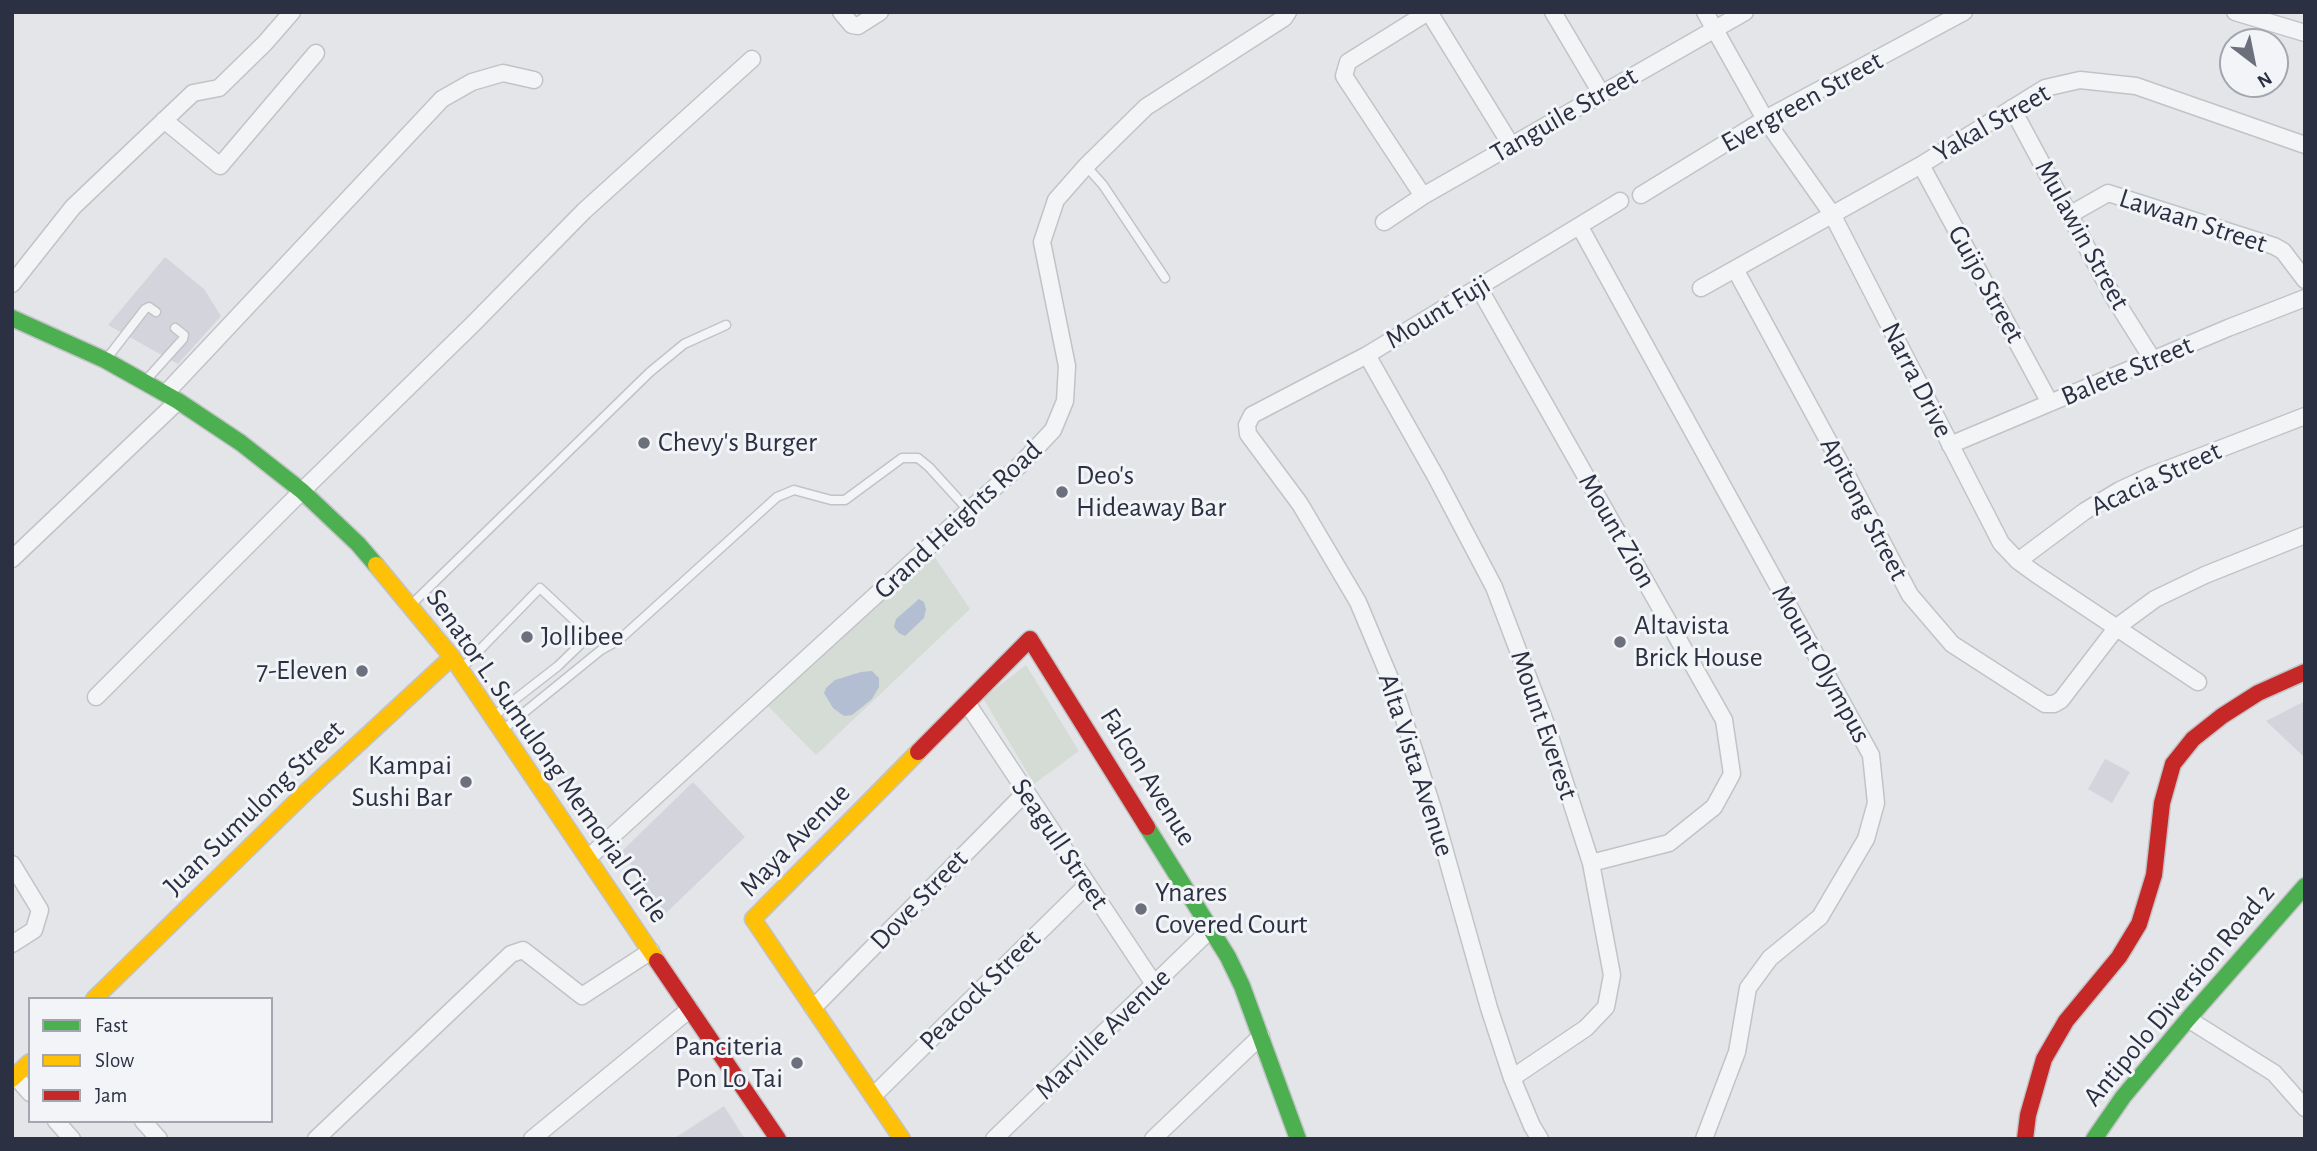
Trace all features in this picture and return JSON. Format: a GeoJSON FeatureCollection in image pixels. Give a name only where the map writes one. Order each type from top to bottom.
{"type":"FeatureCollection","features":[{"type":"Feature","properties":{"kind":"main road","name":"Senator L. Sumulong Memorial Circle"},"geometry":{"type":"LineString","coordinates":[[12,318],[105,360],[172,397],[241,443],[302,491],[358,544],[411,605],[456,663],[778,1139]]}},
{"type":"Feature","properties":{"kind":"main road","name":"Maya Avenue"},"geometry":{"type":"LineString","coordinates":[[902,1139],[753,919],[1030,639]]}},
{"type":"Feature","properties":{"kind":"main road","name":"Falcon Avenue"},"geometry":{"type":"LineString","coordinates":[[1030,639],[1212,928],[1242,986],[1298,1139]]}},
{"type":"Feature","properties":{"kind":"main road","name":"Juan Sumulong Street"},"geometry":{"type":"LineString","coordinates":[[96,997],[306,792],[456,663]]}},
{"type":"Feature","properties":{"kind":"main road"},"geometry":{"type":"LineString","coordinates":[[2025,1139],[2028,1115],[2044,1059],[2066,1021],[2119,957],[2139,924],[2154,875],[2162,803],[2173,764],[2193,738],[2213,722],[2258,693],[2305,672]]}},
{"type":"Feature","properties":{"kind":"main road","name":"Antipolo Diversion Road 2"},"geometry":{"type":"LineString","coordinates":[[2094,1139],[2123,1097],[2188,1019],[2305,886]]}},
{"type":"Feature","properties":{"kind":"main road"},"geometry":{"type":"LineString","coordinates":[[14,1078],[28,1064]]}},
{"type":"Feature","properties":{"kind":"street"},"geometry":{"type":"LineString","coordinates":[[12,284],[73,207],[193,93],[219,88],[292,12]]}},
{"type":"Feature","properties":{"kind":"street"},"geometry":{"type":"LineString","coordinates":[[841,12],[852,25],[858,26],[880,12]]}},
{"type":"Feature","properties":{"kind":"street","name":"Grand Heights Road"},"geometry":{"type":"LineString","coordinates":[[588,858],[1020,466],[1053,430],[1065,401],[1067,366],[1042,242],[1056,200],[1146,107],[1284,18],[1289,12]]}},
{"type":"Feature","properties":{"kind":"street"},"geometry":{"type":"LineString","coordinates":[[1423,196],[1344,76],[1348,62],[1428,12],[1511,145]]}},
{"type":"Feature","properties":{"kind":"street"},"geometry":{"type":"LineString","coordinates":[[1553,12],[1601,93]]}},
{"type":"Feature","properties":{"kind":"street","name":"Narra Drive"},"geometry":{"type":"LineString","coordinates":[[1704,12],[1765,119],[1832,214],[2001,543],[2018,561],[2198,682]]}},
{"type":"Feature","properties":{"kind":"street","name":"Tanguile Street"},"geometry":{"type":"LineString","coordinates":[[1384,222],[1423,196],[1745,12]]}},
{"type":"Feature","properties":{"kind":"street","name":"Evergreen Street"},"geometry":{"type":"LineString","coordinates":[[1642,195],[1765,119],[1964,12]]}},
{"type":"Feature","properties":{"kind":"street"},"geometry":{"type":"LineString","coordinates":[[2235,12],[2305,33]]}},
{"type":"Feature","properties":{"kind":"street"},"geometry":{"type":"LineString","coordinates":[[164,120],[220,166],[317,53]]}},
{"type":"Feature","properties":{"kind":"street"},"geometry":{"type":"LineString","coordinates":[[96,697],[584,211],[752,59]]}},
{"type":"Feature","properties":{"kind":"street"},"geometry":{"type":"LineString","coordinates":[[12,559],[172,397],[442,99],[472,82],[503,74],[534,80]]}},
{"type":"Feature","properties":{"kind":"street","name":"Yakal Street"},"geometry":{"type":"LineString","coordinates":[[1702,288],[1921,165],[2045,88],[2080,80],[2136,86],[2305,145]]}},
{"type":"Feature","properties":{"kind":"street","name":"Mulawin Street"},"geometry":{"type":"LineString","coordinates":[[2012,108],[2114,298],[2153,360]]}},
{"type":"Feature","properties":{"kind":"street","name":"Guijo Street"},"geometry":{"type":"LineString","coordinates":[[1921,165],[2050,403]]}},
{"type":"Feature","properties":{"kind":"street","name":"Lawaan Street"},"geometry":{"type":"LineString","coordinates":[[2071,214],[2108,193],[2274,246],[2283,251],[2305,280]]}},
{"type":"Feature","properties":{"kind":"street","name":"Mount Fuji"},"geometry":{"type":"LineString","coordinates":[[1252,415],[1367,355],[1620,201]]}},
{"type":"Feature","properties":{"kind":"street","name":"Mount Olympus"},"geometry":{"type":"LineString","coordinates":[[1580,227],[1871,755],[1877,803],[1866,839],[1820,917],[1770,958],[1748,988],[1737,1052],[1704,1139]]}},
{"type":"Feature","properties":{"kind":"street","name":"Apitong Street"},"geometry":{"type":"LineString","coordinates":[[1735,269],[1849,477],[1910,596],[1952,644],[2045,704],[2054,704],[2061,700],[2117,627]]}},
{"type":"Feature","properties":{"kind":"street","name":"Mount Zion"},"geometry":{"type":"LineString","coordinates":[[1479,288],[1724,720],[1732,774],[1714,807],[1669,843],[1591,863]]}},
{"type":"Feature","properties":{"kind":"street","name":"Balete Street"},"geometry":{"type":"LineString","coordinates":[[1950,445],[2305,298]]}},
{"type":"Feature","properties":{"kind":"street","name":"Mount Everest"},"geometry":{"type":"LineString","coordinates":[[1367,355],[1494,587],[1546,724],[1591,863],[1612,975],[1606,1007],[1586,1028],[1512,1079]]}},
{"type":"Feature","properties":{"kind":"street","name":"Alta Vista Avenue"},"geometry":{"type":"LineString","coordinates":[[1252,415],[1248,434],[1300,504],[1352,592],[1394,688],[1433,809],[1489,1008],[1512,1079],[1540,1139]]}},
{"type":"Feature","properties":{"kind":"street","name":"Acacia Street"},"geometry":{"type":"LineString","coordinates":[[2018,561],[2085,511],[2120,490],[2305,416]]}},
{"type":"Feature","properties":{"kind":"street"},"geometry":{"type":"LineString","coordinates":[[2117,627],[2155,599],[2205,575],[2305,535]]}},
{"type":"Feature","properties":{"kind":"street","name":"Seagull Street"},"geometry":{"type":"LineString","coordinates":[[967,703],[1154,984]]}},
{"type":"Feature","properties":{"kind":"street","name":"Dove Street"},"geometry":{"type":"LineString","coordinates":[[813,1008],[1026,792]]}},
{"type":"Feature","properties":{"kind":"street"},"geometry":{"type":"LineString","coordinates":[[12,864],[40,910],[34,930],[12,944]]}},
{"type":"Feature","properties":{"kind":"street","name":"Peacock Street"},"geometry":{"type":"LineString","coordinates":[[873,1096],[1087,885]]}},
{"type":"Feature","properties":{"kind":"street","name":"Marville Avenue"},"geometry":{"type":"LineString","coordinates":[[995,1139],[1212,928]]}},
{"type":"Feature","properties":{"kind":"street"},"geometry":{"type":"LineString","coordinates":[[316,1139],[511,954],[523,950],[582,996],[651,951]]}},
{"type":"Feature","properties":{"kind":"street"},"geometry":{"type":"LineString","coordinates":[[531,1139],[690,1009]]}},
{"type":"Feature","properties":{"kind":"street"},"geometry":{"type":"LineString","coordinates":[[2188,1019],[2274,1073],[2305,1108]]}},
{"type":"Feature","properties":{"kind":"street"},"geometry":{"type":"LineString","coordinates":[[1153,1139],[1261,1036]]}},
{"type":"Feature","properties":{"kind":"street"},"geometry":{"type":"LineString","coordinates":[[14,1078],[28,1091]]}},
{"type":"Feature","properties":{"kind":"street"},"geometry":{"type":"LineString","coordinates":[[58,1123],[72,1139]]}},
{"type":"Feature","properties":{"kind":"street"},"geometry":{"type":"LineString","coordinates":[[145,1123],[159,1139]]}},
{"type":"Feature","properties":{"kind":"lane"},"geometry":{"type":"LineString","coordinates":[[1086,166],[1103,185],[1165,278]]}},
{"type":"Feature","properties":{"kind":"lane"},"geometry":{"type":"LineString","coordinates":[[105,360],[145,309],[149,307],[156,312]]}},
{"type":"Feature","properties":{"kind":"lane"},"geometry":{"type":"LineString","coordinates":[[411,605],[650,372],[684,344],[726,325]]}},
{"type":"Feature","properties":{"kind":"lane"},"geometry":{"type":"LineString","coordinates":[[145,381],[183,339],[184,335],[175,328]]}},
{"type":"Feature","properties":{"kind":"lane"},"geometry":{"type":"LineString","coordinates":[[502,731],[601,650],[619,639],[777,497],[794,490],[831,500],[845,500],[902,458],[918,458],[969,511]]}},
{"type":"Feature","properties":{"kind":"lane"},"geometry":{"type":"LineString","coordinates":[[456,663],[540,588],[590,635],[558,666],[493,716]]}},
{"type":"Feature","properties":{"kind":"shaded area"},"geometry":{"type":"Polygon","coordinates":[[[165,257],[204,289],[221,316],[178,364],[108,325],[165,257]]]}},
{"type":"Feature","properties":{"kind":"shaded area"},"geometry":{"type":"Polygon","coordinates":[[[932,553],[970,609],[816,755],[768,706],[932,553]]]}},
{"type":"Feature","properties":{"kind":"shaded area"},"geometry":{"type":"Polygon","coordinates":[[[1026,665],[1079,751],[1034,784],[983,698],[1026,665]]]}},
{"type":"Feature","properties":{"kind":"shaded area"},"geometry":{"type":"Polygon","coordinates":[[[2305,701],[2305,758],[2266,721],[2305,701]]]}},
{"type":"Feature","properties":{"kind":"shaded area"},"geometry":{"type":"Polygon","coordinates":[[[2105,759],[2130,772],[2112,803],[2088,789],[2105,759]]]}},
{"type":"Feature","properties":{"kind":"shaded area"},"geometry":{"type":"Polygon","coordinates":[[[693,782],[745,837],[665,914],[622,851],[693,782]]]}},
{"type":"Feature","properties":{"kind":"shaded area"},"geometry":{"type":"Polygon","coordinates":[[[724,1106],[745,1139],[673,1139],[724,1106]]]}},
{"type":"Feature","properties":{"kind":"water"},"geometry":{"type":"Polygon","coordinates":[[[919,599],[924,602],[926,609],[924,618],[905,636],[894,627],[896,619],[919,599]]]}},
{"type":"Feature","properties":{"kind":"water"},"geometry":{"type":"Polygon","coordinates":[[[872,671],[879,678],[879,687],[872,699],[852,715],[844,716],[833,708],[824,693],[826,688],[835,680],[872,671]]]}},
{"type":"Feature","properties":{"kind":"traffic: fast"},"geometry":{"type":"LineString","coordinates":[[12,318],[105,360],[178,401],[241,443],[302,491],[358,544],[376,565]]}},
{"type":"Feature","properties":{"kind":"traffic: fast"},"geometry":{"type":"LineString","coordinates":[[1147,827],[1228,957],[1242,986],[1298,1139]]}},
{"type":"Feature","properties":{"kind":"traffic: fast"},"geometry":{"type":"LineString","coordinates":[[2094,1139],[2123,1097],[2188,1019],[2305,886]]}},
{"type":"Feature","properties":{"kind":"traffic: slow"},"geometry":{"type":"LineString","coordinates":[[376,565],[452,657],[657,961]]}},
{"type":"Feature","properties":{"kind":"traffic: slow"},"geometry":{"type":"LineString","coordinates":[[96,997],[306,792],[452,657]]}},
{"type":"Feature","properties":{"kind":"traffic: slow"},"geometry":{"type":"LineString","coordinates":[[902,1139],[753,919],[918,752]]}},
{"type":"Feature","properties":{"kind":"traffic: slow"},"geometry":{"type":"LineString","coordinates":[[12,1079],[28,1064]]}},
{"type":"Feature","properties":{"kind":"traffic: jam"},"geometry":{"type":"LineString","coordinates":[[918,752],[1030,639],[1147,827]]}},
{"type":"Feature","properties":{"kind":"traffic: jam"},"geometry":{"type":"LineString","coordinates":[[2025,1139],[2028,1115],[2044,1059],[2066,1021],[2119,957],[2139,924],[2154,875],[2162,803],[2173,764],[2193,739],[2222,716],[2258,693],[2305,672]]}},
{"type":"Feature","properties":{"kind":"traffic: jam"},"geometry":{"type":"LineString","coordinates":[[657,961],[778,1139]]}},
{"type":"Feature","properties":{"kind":"place","name":"Chevy's Burger"},"geometry":{"type":"Point","coordinates":[644,443]}},
{"type":"Feature","properties":{"kind":"place","name":"Deo's Hideaway Bar"},"geometry":{"type":"Point","coordinates":[1062,492]}},
{"type":"Feature","properties":{"kind":"place","name":"Jollibee"},"geometry":{"type":"Point","coordinates":[527,637]}},
{"type":"Feature","properties":{"kind":"place","name":"Altavista Brick House"},"geometry":{"type":"Point","coordinates":[1620,642]}},
{"type":"Feature","properties":{"kind":"place","name":"7-Eleven"},"geometry":{"type":"Point","coordinates":[362,671]}},
{"type":"Feature","properties":{"kind":"place","name":"Kampai Sushi Bar"},"geometry":{"type":"Point","coordinates":[466,782]}},
{"type":"Feature","properties":{"kind":"place","name":"Ynares Covered Court"},"geometry":{"type":"Point","coordinates":[1141,909]}},
{"type":"Feature","properties":{"kind":"place","name":"Panciteria Pon Lo Tai"},"geometry":{"type":"Point","coordinates":[797,1063]}}]}
